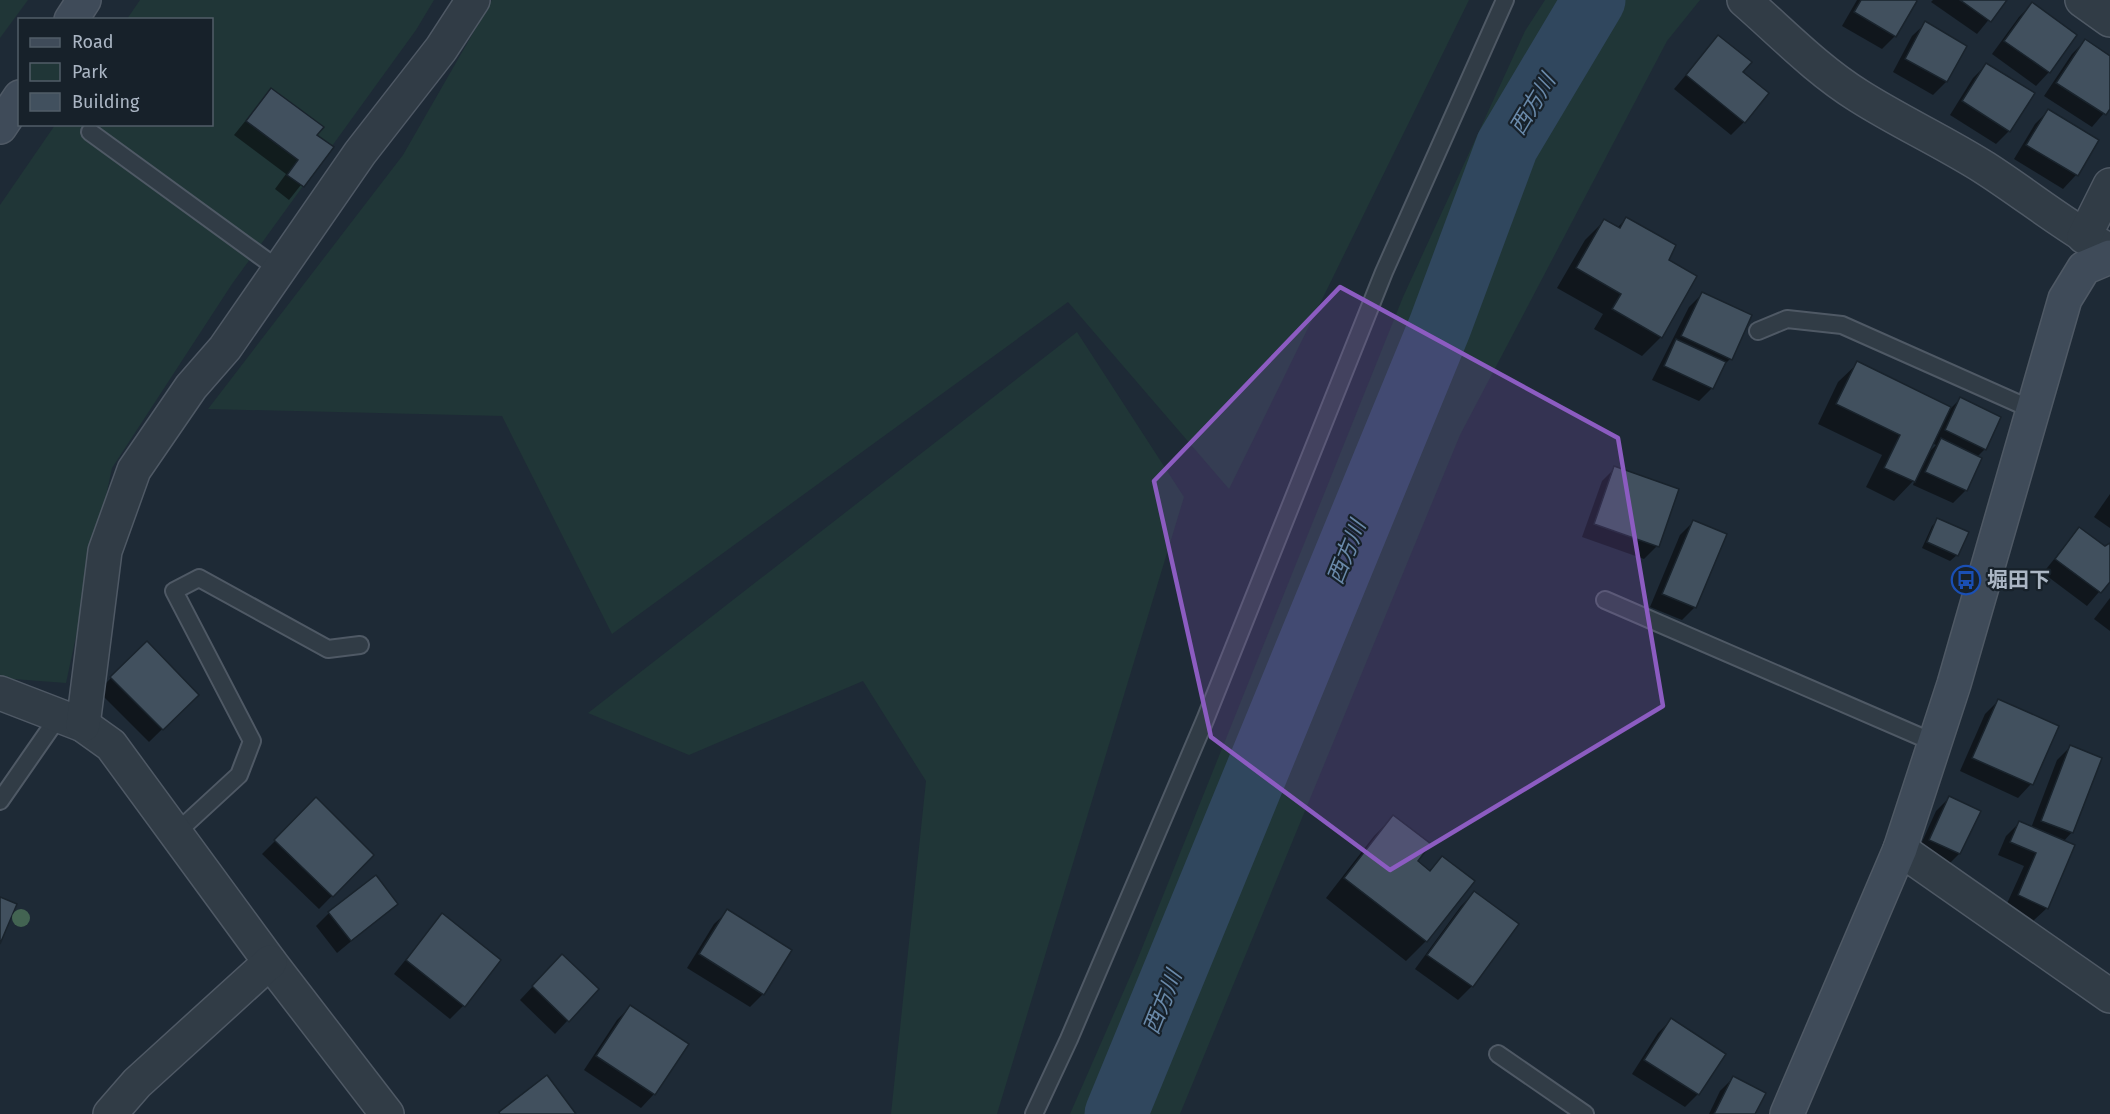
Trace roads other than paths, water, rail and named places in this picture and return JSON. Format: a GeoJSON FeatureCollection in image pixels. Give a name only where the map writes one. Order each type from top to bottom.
{"type":"FeatureCollection","features":[{"type":"Feature","properties":{"kind":"street"},"geometry":{"type":"LineString","coordinates":[[72,18],[84,0]]}},
{"type":"Feature","properties":{"kind":"street"},"geometry":{"type":"LineString","coordinates":[[71,720],[105,551],[134,470],[191,387],[225,348],[281,271],[360,153],[441,49],[473,0]]}},
{"type":"Feature","properties":{"kind":"street"},"geometry":{"type":"LineString","coordinates":[[1744,0],[1789,44],[1858,96],[1943,141],[2030,196],[2097,244],[2110,185]]}},
{"type":"Feature","properties":{"kind":"street"},"geometry":{"type":"LineString","coordinates":[[2082,0],[2110,20]]}},
{"type":"Feature","properties":{"kind":"street"},"geometry":{"type":"LineString","coordinates":[[0,127],[18,101]]}},
{"type":"Feature","properties":{"kind":"street"},"geometry":{"type":"LineString","coordinates":[[1787,1114],[1900,849],[1935,743],[2066,299],[2084,268],[2110,256]]}},
{"type":"Feature","properties":{"kind":"street"},"geometry":{"type":"LineString","coordinates":[[0,693],[71,720],[111,745],[270,962],[387,1114]]}},
{"type":"Feature","properties":{"kind":"street"},"geometry":{"type":"LineString","coordinates":[[1900,849],[2110,996]]}},
{"type":"Feature","properties":{"kind":"street"},"geometry":{"type":"LineString","coordinates":[[110,1114],[137,1083],[270,962]]}},
{"type":"Feature","properties":{"kind":"lane"},"geometry":{"type":"LineString","coordinates":[[1034,1114],[1069,1039],[1205,720],[1384,272],[1505,0]]}},
{"type":"Feature","properties":{"kind":"lane"},"geometry":{"type":"LineString","coordinates":[[90,132],[281,271]]}},
{"type":"Feature","properties":{"kind":"lane"},"geometry":{"type":"LineString","coordinates":[[1758,331],[1787,319],[1842,325],[2034,410]]}},
{"type":"Feature","properties":{"kind":"lane"},"geometry":{"type":"LineString","coordinates":[[176,833],[239,775],[252,741],[174,591],[199,578],[328,649],[360,645]]}},
{"type":"Feature","properties":{"kind":"lane"},"geometry":{"type":"LineString","coordinates":[[1605,600],[1935,743]]}},
{"type":"Feature","properties":{"kind":"lane"},"geometry":{"type":"LineString","coordinates":[[0,801],[71,720]]}},
{"type":"Feature","properties":{"kind":"lane"},"geometry":{"type":"LineString","coordinates":[[1498,1054],[1585,1114]]}},
{"type":"Feature","properties":{"kind":"waterway","name":"西方川"},"geometry":{"type":"LineString","coordinates":[[1116,1114],[1440,326],[1507,146],[1594,0]]}},
{"type":"Feature","properties":{"kind":"place","name":"堀田下"},"geometry":{"type":"Point","coordinates":[1966,580]}}]}
